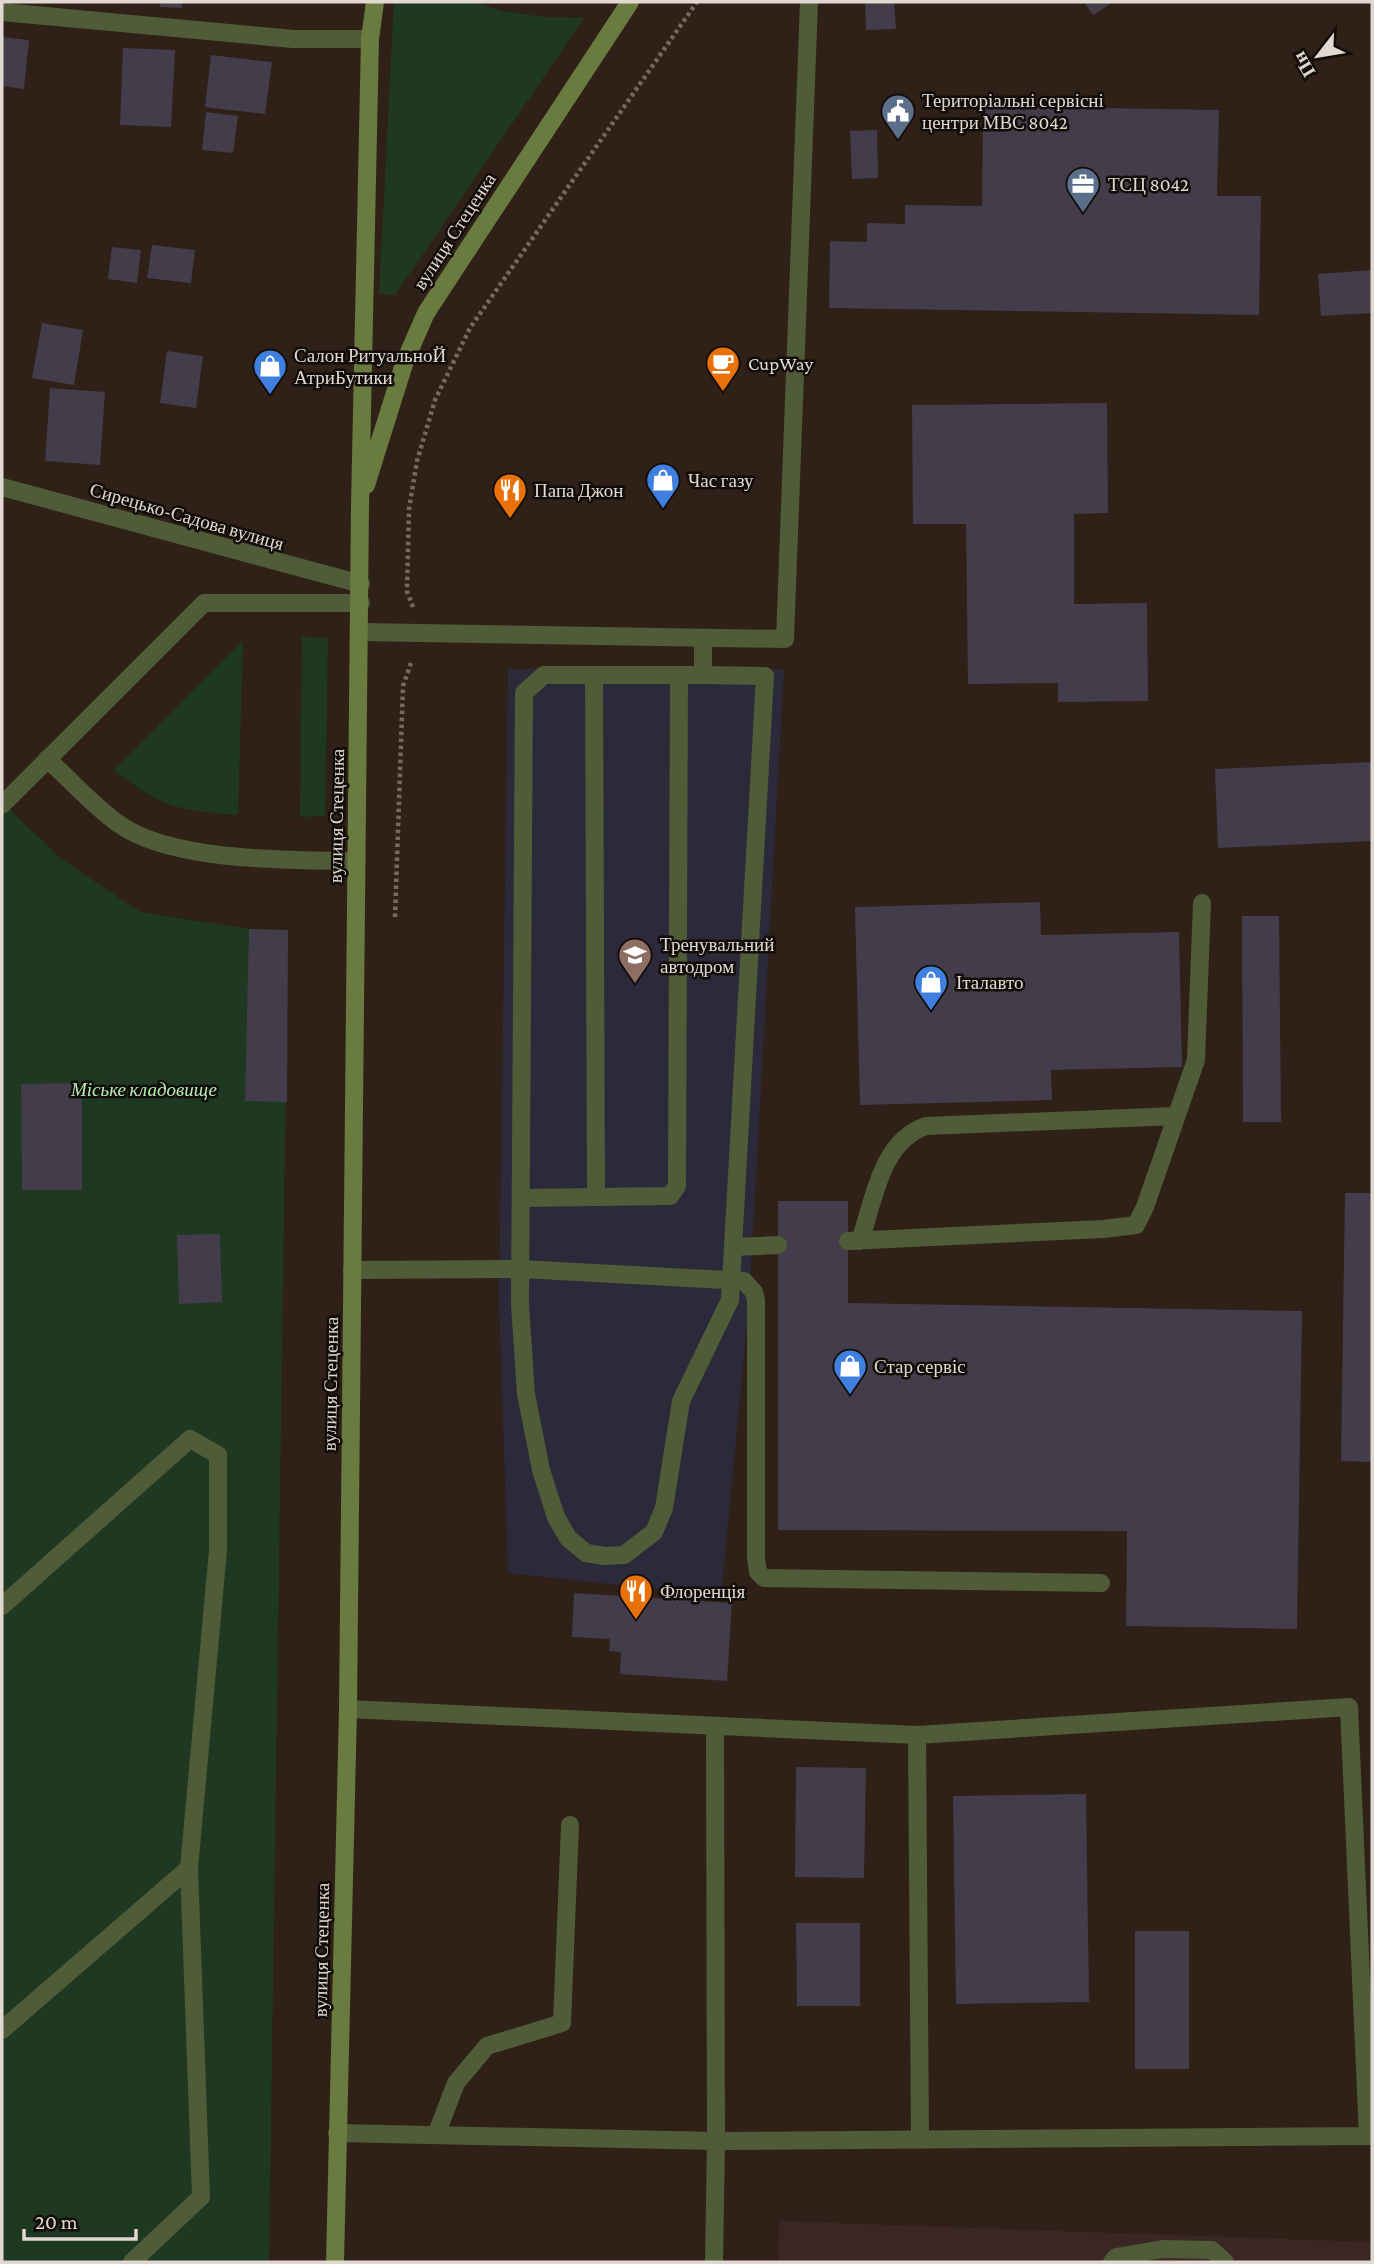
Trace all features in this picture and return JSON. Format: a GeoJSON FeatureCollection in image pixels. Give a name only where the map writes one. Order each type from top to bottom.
{"type":"FeatureCollection","features":[{"type":"Feature","properties":{"kind":"main road","name":"вулиця Стеценка"},"geometry":{"type":"LineString","coordinates":[[335,2262],[348,1709],[360,505],[370,39],[375,2]]}},
{"type":"Feature","properties":{"kind":"main road","name":"вулиця Стеценка"},"geometry":{"type":"LineString","coordinates":[[360,505],[405,361],[426,313],[630,2]]}},
{"type":"Feature","properties":{"kind":"street"},"geometry":{"type":"LineString","coordinates":[[360,632],[785,639],[809,2]]}},
{"type":"Feature","properties":{"kind":"street"},"geometry":{"type":"LineString","coordinates":[[2,12],[313,41],[370,39]]}},
{"type":"Feature","properties":{"kind":"street","name":"Сирецько-Садова вулиця"},"geometry":{"type":"LineString","coordinates":[[2,487],[361,584]]}},
{"type":"Feature","properties":{"kind":"street"},"geometry":{"type":"LineString","coordinates":[[2,805],[204,603],[361,603]]}},
{"type":"Feature","properties":{"kind":"street"},"geometry":{"type":"LineString","coordinates":[[703,638],[703,675]]}},
{"type":"Feature","properties":{"kind":"street"},"geometry":{"type":"LineString","coordinates":[[544,675],[703,675],[765,676],[730,1300],[681,1401],[664,1508],[654,1532],[624,1555],[605,1556],[586,1553],[568,1538],[555,1517],[541,1470],[526,1394],[521,1269],[524,693],[544,675]]}},
{"type":"Feature","properties":{"kind":"street"},"geometry":{"type":"LineString","coordinates":[[594,675],[596,1197]]}},
{"type":"Feature","properties":{"kind":"street"},"geometry":{"type":"LineString","coordinates":[[521,1198],[670,1196],[677,1186],[679,675]]}},
{"type":"Feature","properties":{"kind":"street"},"geometry":{"type":"LineString","coordinates":[[47,759],[120,825],[163,844],[226,855],[356,861]]}},
{"type":"Feature","properties":{"kind":"street"},"geometry":{"type":"LineString","coordinates":[[1176,1116],[926,1126],[909,1131],[889,1156],[854,1241],[1103,1230],[1136,1225],[1176,1116],[1196,1060],[1202,903]]}},
{"type":"Feature","properties":{"kind":"street"},"geometry":{"type":"LineString","coordinates":[[733,1247],[778,1245]]}},
{"type":"Feature","properties":{"kind":"street"},"geometry":{"type":"LineString","coordinates":[[352,1270],[521,1269],[732,1278],[744,1281],[756,1300],[756,1558],[758,1572],[764,1578],[1101,1583]]}},
{"type":"Feature","properties":{"kind":"street"},"geometry":{"type":"LineString","coordinates":[[2,1606],[190,1439],[218,1455],[218,1550],[189,1868],[201,2197],[132,2262]]}},
{"type":"Feature","properties":{"kind":"street"},"geometry":{"type":"LineString","coordinates":[[337,2133],[716,2141],[1370,2136],[1349,1707],[917,1735],[348,1709]]}},
{"type":"Feature","properties":{"kind":"street"},"geometry":{"type":"LineString","coordinates":[[714,2262],[715,1726]]}},
{"type":"Feature","properties":{"kind":"street"},"geometry":{"type":"LineString","coordinates":[[917,1735],[920,2139]]}},
{"type":"Feature","properties":{"kind":"street"},"geometry":{"type":"LineString","coordinates":[[436,2135],[456,2083],[487,2046],[562,2023],[570,1825]]}},
{"type":"Feature","properties":{"kind":"street"},"geometry":{"type":"LineString","coordinates":[[6,2018],[189,1868]]}},
{"type":"Feature","properties":{"kind":"street"},"geometry":{"type":"LineString","coordinates":[[1112,2262],[1116,2257],[1163,2249],[1212,2250],[1225,2262]]}},
{"type":"Feature","properties":{"kind":"path"},"geometry":{"type":"LineString","coordinates":[[395,917],[403,687],[424,635],[407,591],[409,509],[417,461],[435,400],[470,328],[697,2]]}},
{"type":"Feature","properties":{"kind":"shaded area","name":"Тренувальний автодром"},"geometry":{"type":"Polygon","coordinates":[[[508,669],[784,669],[749,1305],[721,1596],[508,1573],[499,1300],[508,669]]]}},
{"type":"Feature","properties":{"kind":"shaded area"},"geometry":{"type":"Polygon","coordinates":[[[779,2221],[1372,2242],[1372,2262],[778,2262],[779,2221]]]}},
{"type":"Feature","properties":{"kind":"green space"},"geometry":{"type":"Polygon","coordinates":[[[394,2],[475,2],[503,11],[544,17],[584,18],[395,295],[379,294],[394,2]]]}},
{"type":"Feature","properties":{"kind":"green space"},"geometry":{"type":"Polygon","coordinates":[[[302,637],[328,638],[325,816],[300,817],[302,637]]]}},
{"type":"Feature","properties":{"kind":"green space"},"geometry":{"type":"Polygon","coordinates":[[[243,640],[238,815],[172,805],[145,792],[114,770],[243,640]]]}},
{"type":"Feature","properties":{"kind":"green space","name":"Міське кладовище"},"geometry":{"type":"Polygon","coordinates":[[[2,802],[60,858],[140,912],[249,929],[288,930],[269,2262],[2,2262],[2,802]]]}},
{"type":"Feature","properties":{"kind":"building"},"geometry":{"type":"Polygon","coordinates":[[[160,2],[182,2],[182,8],[160,7],[160,2]]]}},
{"type":"Feature","properties":{"kind":"building"},"geometry":{"type":"Polygon","coordinates":[[[865,2],[894,2],[896,29],[866,30],[865,2]]]}},
{"type":"Feature","properties":{"kind":"building"},"geometry":{"type":"Polygon","coordinates":[[[1084,2],[1113,2],[1093,15],[1084,2]]]}},
{"type":"Feature","properties":{"kind":"building"},"geometry":{"type":"Polygon","coordinates":[[[2,37],[29,40],[24,89],[2,86],[2,37]]]}},
{"type":"Feature","properties":{"kind":"building"},"geometry":{"type":"Polygon","coordinates":[[[123,48],[175,50],[171,127],[120,125],[123,48]]]}},
{"type":"Feature","properties":{"kind":"building"},"geometry":{"type":"Polygon","coordinates":[[[211,55],[272,62],[265,114],[205,107],[211,55]]]}},
{"type":"Feature","properties":{"kind":"building","name":"ТСЦ 8042"},"geometry":{"type":"Polygon","coordinates":[[[983,106],[1219,110],[1217,196],[1261,196],[1259,315],[829,308],[830,241],[867,242],[867,223],[905,224],[905,205],[982,206],[983,106]]]}},
{"type":"Feature","properties":{"kind":"building"},"geometry":{"type":"Polygon","coordinates":[[[206,112],[238,116],[233,153],[202,150],[206,112]]]}},
{"type":"Feature","properties":{"kind":"building"},"geometry":{"type":"Polygon","coordinates":[[[877,130],[878,178],[852,179],[850,131],[877,130]]]}},
{"type":"Feature","properties":{"kind":"building"},"geometry":{"type":"Polygon","coordinates":[[[152,245],[195,250],[191,283],[147,278],[152,245]]]}},
{"type":"Feature","properties":{"kind":"building"},"geometry":{"type":"Polygon","coordinates":[[[112,247],[141,250],[137,283],[108,279],[112,247]]]}},
{"type":"Feature","properties":{"kind":"building"},"geometry":{"type":"Polygon","coordinates":[[[1372,270],[1372,313],[1321,316],[1318,274],[1372,270]]]}},
{"type":"Feature","properties":{"kind":"building"},"geometry":{"type":"Polygon","coordinates":[[[42,323],[83,330],[74,385],[32,378],[42,323]]]}},
{"type":"Feature","properties":{"kind":"building"},"geometry":{"type":"Polygon","coordinates":[[[167,351],[203,356],[196,408],[160,403],[167,351]]]}},
{"type":"Feature","properties":{"kind":"building"},"geometry":{"type":"Polygon","coordinates":[[[50,388],[105,392],[100,465],[45,461],[50,388]]]}},
{"type":"Feature","properties":{"kind":"building"},"geometry":{"type":"Polygon","coordinates":[[[1107,403],[1108,513],[1074,514],[1074,604],[1147,603],[1148,701],[1058,702],[1058,683],[968,684],[966,524],[913,524],[912,405],[1107,403]]]}},
{"type":"Feature","properties":{"kind":"building"},"geometry":{"type":"Polygon","coordinates":[[[1372,762],[1372,841],[1218,848],[1215,769],[1372,762]]]}},
{"type":"Feature","properties":{"kind":"building"},"geometry":{"type":"Polygon","coordinates":[[[1040,902],[1041,935],[1179,932],[1182,1067],[1051,1070],[1052,1100],[860,1105],[855,907],[1040,902]]]}},
{"type":"Feature","properties":{"kind":"building"},"geometry":{"type":"Polygon","coordinates":[[[1242,916],[1279,916],[1281,1122],[1243,1122],[1242,916]]]}},
{"type":"Feature","properties":{"kind":"building"},"geometry":{"type":"Polygon","coordinates":[[[249,929],[288,930],[287,1102],[245,1101],[249,929]]]}},
{"type":"Feature","properties":{"kind":"building"},"geometry":{"type":"Polygon","coordinates":[[[82,1083],[82,1190],[22,1190],[21,1084],[82,1083]]]}},
{"type":"Feature","properties":{"kind":"building"},"geometry":{"type":"Polygon","coordinates":[[[1345,1193],[1372,1193],[1372,1462],[1341,1461],[1345,1193]]]}},
{"type":"Feature","properties":{"kind":"building"},"geometry":{"type":"Polygon","coordinates":[[[778,1201],[848,1201],[848,1303],[1302,1311],[1297,1629],[1126,1626],[1127,1531],[778,1530],[778,1201]]]}},
{"type":"Feature","properties":{"kind":"building"},"geometry":{"type":"Polygon","coordinates":[[[220,1234],[222,1302],[179,1304],[177,1235],[220,1234]]]}},
{"type":"Feature","properties":{"kind":"building"},"geometry":{"type":"Polygon","coordinates":[[[574,1593],[732,1603],[727,1681],[620,1674],[621,1652],[609,1651],[610,1639],[572,1637],[574,1593]]]}},
{"type":"Feature","properties":{"kind":"building"},"geometry":{"type":"Polygon","coordinates":[[[796,1767],[866,1768],[864,1878],[795,1877],[796,1767]]]}},
{"type":"Feature","properties":{"kind":"building"},"geometry":{"type":"Polygon","coordinates":[[[1086,1794],[1089,2002],[956,2004],[953,1796],[1086,1794]]]}},
{"type":"Feature","properties":{"kind":"building"},"geometry":{"type":"Polygon","coordinates":[[[796,1923],[860,1923],[860,2006],[797,2006],[796,1923]]]}},
{"type":"Feature","properties":{"kind":"building"},"geometry":{"type":"Polygon","coordinates":[[[1135,1931],[1189,1931],[1189,2069],[1135,2069],[1135,1931]]]}},
{"type":"Feature","properties":{"kind":"place","name":"Територіальні сервісні центри МВС 8042"},"geometry":{"type":"Point","coordinates":[898,141]}},
{"type":"Feature","properties":{"kind":"place","name":"ТСЦ 8042"},"geometry":{"type":"Point","coordinates":[1083,214]}},
{"type":"Feature","properties":{"kind":"place","name":"CupWay"},"geometry":{"type":"Point","coordinates":[723,393]}},
{"type":"Feature","properties":{"kind":"place","name":"Салон РитуальноЙ АтриБутики"},"geometry":{"type":"Point","coordinates":[270,396]}},
{"type":"Feature","properties":{"kind":"place","name":"Час газу"},"geometry":{"type":"Point","coordinates":[663,510]}},
{"type":"Feature","properties":{"kind":"place","name":"Папа Джон"},"geometry":{"type":"Point","coordinates":[510,520]}},
{"type":"Feature","properties":{"kind":"place","name":"Тренувальний автодром"},"geometry":{"type":"Point","coordinates":[635,985]}},
{"type":"Feature","properties":{"kind":"place","name":"Італавто"},"geometry":{"type":"Point","coordinates":[931,1012]}},
{"type":"Feature","properties":{"kind":"place","name":"Стар сервіс"},"geometry":{"type":"Point","coordinates":[850,1396]}},
{"type":"Feature","properties":{"kind":"place","name":"Флоренція"},"geometry":{"type":"Point","coordinates":[636,1621]}}]}
